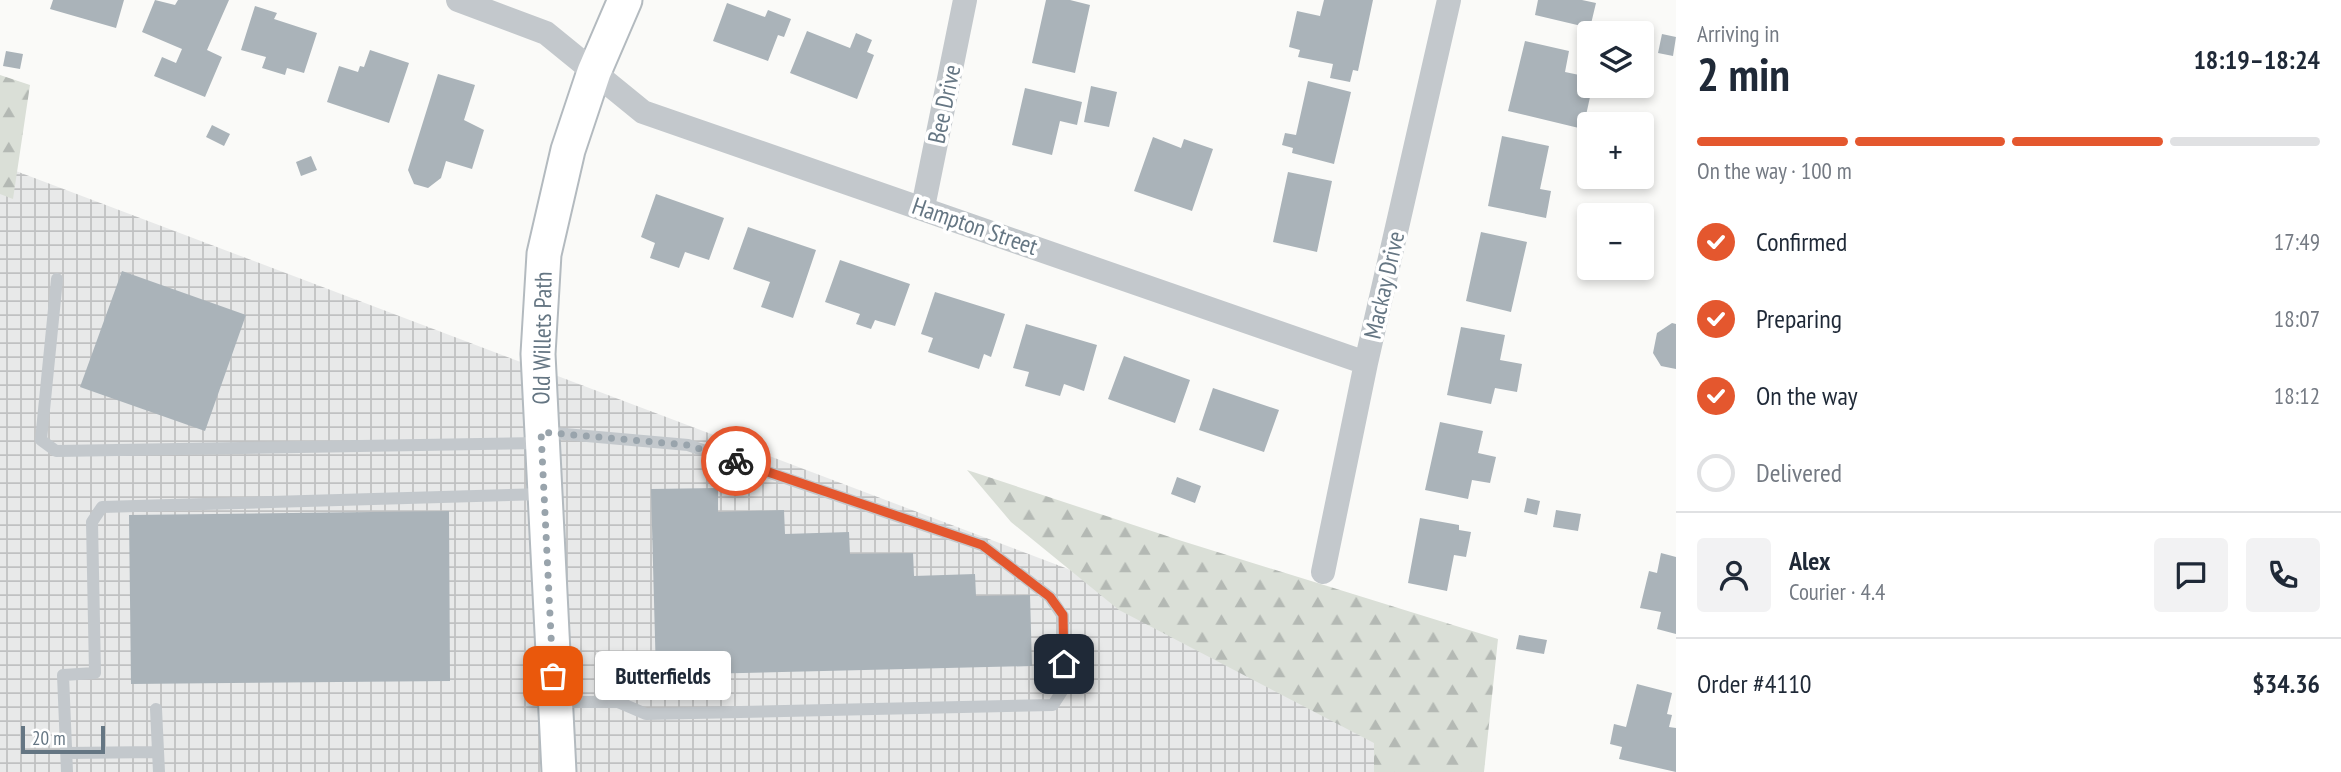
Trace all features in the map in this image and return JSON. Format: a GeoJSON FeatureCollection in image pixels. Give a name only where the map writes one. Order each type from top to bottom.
{"type":"FeatureCollection","features":[{"type":"Feature","properties":{"kind":"main road","name":"Old Willets Path"},"geometry":{"type":"LineString","coordinates":[[559,772],[538,354],[544,254],[568,150],[594,72],[625,0]]}},
{"type":"Feature","properties":{"kind":"street","name":"Hampton Street"},"geometry":{"type":"LineString","coordinates":[[458,0],[545,33],[643,112],[1366,363]]}},
{"type":"Feature","properties":{"kind":"street","name":"Bee Drive"},"geometry":{"type":"LineString","coordinates":[[923,207],[965,0]]}},
{"type":"Feature","properties":{"kind":"street","name":"Mackay Drive"},"geometry":{"type":"LineString","coordinates":[[1323,572],[1366,363],[1449,0]]}},
{"type":"Feature","properties":{"kind":"lane"},"geometry":{"type":"LineString","coordinates":[[57,279],[41,440],[56,451],[542,437],[688,445],[982,545],[1050,597],[1063,615],[1064,688],[1053,705],[646,714],[618,702],[554,702]]}},
{"type":"Feature","properties":{"kind":"lane"},"geometry":{"type":"LineString","coordinates":[[67,772],[64,675],[95,673],[92,522],[102,507],[544,494]]}},
{"type":"Feature","properties":{"kind":"lane"},"geometry":{"type":"LineString","coordinates":[[156,709],[159,772]]}},
{"type":"Feature","properties":{"kind":"lane"},"geometry":{"type":"LineString","coordinates":[[66,753],[158,752]]}},
{"type":"Feature","properties":{"kind":"shaded area"},"geometry":{"type":"Polygon","coordinates":[[[0,165],[1462,718],[1448,772],[0,772],[0,165]]]}},
{"type":"Feature","properties":{"kind":"green space"},"geometry":{"type":"Polygon","coordinates":[[[0,75],[30,85],[13,199],[0,194],[0,75]]]}},
{"type":"Feature","properties":{"kind":"green space"},"geometry":{"type":"Polygon","coordinates":[[[967,470],[1182,541],[1498,639],[1484,772],[1374,772],[1374,743],[1119,610],[1011,522],[967,470]]]}},
{"type":"Feature","properties":{"kind":"building"},"geometry":{"type":"Polygon","coordinates":[[[53,0],[124,0],[116,28],[50,9],[53,0]]]}},
{"type":"Feature","properties":{"kind":"building"},"geometry":{"type":"Polygon","coordinates":[[[155,0],[175,5],[178,0],[229,0],[207,50],[222,57],[205,97],[154,76],[162,57],[176,63],[182,49],[142,32],[155,0]]]}},
{"type":"Feature","properties":{"kind":"building"},"geometry":{"type":"Polygon","coordinates":[[[1046,0],[1070,0],[1090,5],[1075,73],[1032,63],[1046,0]]]}},
{"type":"Feature","properties":{"kind":"building"},"geometry":{"type":"Polygon","coordinates":[[[1324,0],[1373,0],[1358,71],[1353,70],[1350,82],[1330,78],[1333,64],[1298,57],[1300,50],[1289,47],[1297,11],[1320,16],[1324,0]]]}},
{"type":"Feature","properties":{"kind":"building"},"geometry":{"type":"Polygon","coordinates":[[[1538,0],[1582,0],[1596,3],[1592,21],[1577,21],[1577,25],[1535,15],[1538,0]]]}},
{"type":"Feature","properties":{"kind":"building"},"geometry":{"type":"Polygon","coordinates":[[[727,3],[765,17],[768,10],[791,19],[784,37],[778,35],[768,61],[713,41],[727,3]]]}},
{"type":"Feature","properties":{"kind":"building"},"geometry":{"type":"Polygon","coordinates":[[[255,6],[277,13],[274,19],[317,33],[304,73],[287,68],[285,75],[262,68],[266,57],[241,50],[255,6]]]}},
{"type":"Feature","properties":{"kind":"building"},"geometry":{"type":"Polygon","coordinates":[[[807,31],[850,48],[856,33],[872,40],[867,52],[874,55],[857,99],[790,73],[807,31]]]}},
{"type":"Feature","properties":{"kind":"building"},"geometry":{"type":"Polygon","coordinates":[[[1662,34],[1676,37],[1673,56],[1658,53],[1662,34]]]}},
{"type":"Feature","properties":{"kind":"building"},"geometry":{"type":"Polygon","coordinates":[[[1525,41],[1569,51],[1565,72],[1577,74],[1577,98],[1590,98],[1587,112],[1577,112],[1577,128],[1508,111],[1525,41]]]}},
{"type":"Feature","properties":{"kind":"building"},"geometry":{"type":"Polygon","coordinates":[[[370,50],[409,63],[389,123],[327,102],[339,66],[358,72],[360,66],[364,67],[370,50]]]}},
{"type":"Feature","properties":{"kind":"building"},"geometry":{"type":"Polygon","coordinates":[[[6,51],[23,54],[20,69],[3,66],[6,51]]]}},
{"type":"Feature","properties":{"kind":"building"},"geometry":{"type":"Polygon","coordinates":[[[438,74],[475,85],[464,120],[484,130],[472,169],[446,161],[441,178],[428,188],[414,184],[408,170],[438,74]]]}},
{"type":"Feature","properties":{"kind":"building"},"geometry":{"type":"Polygon","coordinates":[[[1308,81],[1351,92],[1334,164],[1292,153],[1293,148],[1282,145],[1285,133],[1296,135],[1308,81]]]}},
{"type":"Feature","properties":{"kind":"building"},"geometry":{"type":"Polygon","coordinates":[[[1091,86],[1117,92],[1109,127],[1084,122],[1091,86]]]}},
{"type":"Feature","properties":{"kind":"building"},"geometry":{"type":"Polygon","coordinates":[[[1025,88],[1082,102],[1077,125],[1060,121],[1052,155],[1012,145],[1025,88]]]}},
{"type":"Feature","properties":{"kind":"building"},"geometry":{"type":"Polygon","coordinates":[[[212,125],[230,134],[224,146],[206,137],[212,125]]]}},
{"type":"Feature","properties":{"kind":"building"},"geometry":{"type":"Polygon","coordinates":[[[1502,136],[1549,146],[1540,189],[1551,191],[1546,218],[1488,206],[1502,136]]]}},
{"type":"Feature","properties":{"kind":"building"},"geometry":{"type":"Polygon","coordinates":[[[1153,137],[1181,148],[1184,139],[1213,149],[1192,211],[1134,191],[1153,137]]]}},
{"type":"Feature","properties":{"kind":"building"},"geometry":{"type":"Polygon","coordinates":[[[311,156],[317,170],[301,176],[296,162],[311,156]]]}},
{"type":"Feature","properties":{"kind":"building"},"geometry":{"type":"Polygon","coordinates":[[[1288,172],[1332,181],[1317,252],[1273,242],[1288,172]]]}},
{"type":"Feature","properties":{"kind":"building"},"geometry":{"type":"Polygon","coordinates":[[[656,194],[724,218],[709,260],[685,252],[679,268],[650,258],[655,243],[641,237],[656,194]]]}},
{"type":"Feature","properties":{"kind":"building"},"geometry":{"type":"Polygon","coordinates":[[[748,227],[816,250],[793,318],[761,307],[770,282],[733,269],[748,227]]]}},
{"type":"Feature","properties":{"kind":"building"},"geometry":{"type":"Polygon","coordinates":[[[1481,232],[1527,242],[1511,312],[1466,301],[1481,232]]]}},
{"type":"Feature","properties":{"kind":"building"},"geometry":{"type":"Polygon","coordinates":[[[840,260],[910,284],[895,326],[875,320],[871,329],[856,324],[860,314],[825,302],[840,260]]]}},
{"type":"Feature","properties":{"kind":"building"},"geometry":{"type":"Polygon","coordinates":[[[122,271],[246,315],[205,431],[80,387],[122,271]]]}},
{"type":"Feature","properties":{"kind":"building"},"geometry":{"type":"Polygon","coordinates":[[[935,292],[1005,314],[991,357],[984,354],[979,369],[928,352],[933,338],[921,334],[935,292]]]}},
{"type":"Feature","properties":{"kind":"building"},"geometry":{"type":"Polygon","coordinates":[[[1672,323],[1676,324],[1676,369],[1661,366],[1653,353],[1657,333],[1672,323]]]}},
{"type":"Feature","properties":{"kind":"building"},"geometry":{"type":"Polygon","coordinates":[[[1026,324],[1097,345],[1084,391],[1064,384],[1060,396],[1025,386],[1029,372],[1013,368],[1026,324]]]}},
{"type":"Feature","properties":{"kind":"building"},"geometry":{"type":"Polygon","coordinates":[[[1461,327],[1505,335],[1500,360],[1522,364],[1517,392],[1495,388],[1491,404],[1447,395],[1461,327]]]}},
{"type":"Feature","properties":{"kind":"building"},"geometry":{"type":"Polygon","coordinates":[[[1124,356],[1190,380],[1175,423],[1108,399],[1124,356]]]}},
{"type":"Feature","properties":{"kind":"building"},"geometry":{"type":"Polygon","coordinates":[[[1213,388],[1279,410],[1264,452],[1199,430],[1213,388]]]}},
{"type":"Feature","properties":{"kind":"building"},"geometry":{"type":"Polygon","coordinates":[[[1440,422],[1483,431],[1478,453],[1496,457],[1490,483],[1472,480],[1468,499],[1425,490],[1440,422]]]}},
{"type":"Feature","properties":{"kind":"building"},"geometry":{"type":"Polygon","coordinates":[[[1177,477],[1201,486],[1195,503],[1171,494],[1177,477]]]}},
{"type":"Feature","properties":{"kind":"building"},"geometry":{"type":"Polygon","coordinates":[[[718,488],[718,512],[784,510],[785,534],[849,532],[850,554],[913,553],[914,576],[975,574],[976,596],[1030,595],[1032,666],[656,675],[651,489],[718,488]]]}},
{"type":"Feature","properties":{"kind":"building"},"geometry":{"type":"Polygon","coordinates":[[[1527,498],[1540,501],[1537,515],[1524,512],[1527,498]]]}},
{"type":"Feature","properties":{"kind":"building"},"geometry":{"type":"Polygon","coordinates":[[[1556,510],[1581,514],[1578,531],[1553,527],[1556,510]]]}},
{"type":"Feature","properties":{"kind":"building"},"geometry":{"type":"Polygon","coordinates":[[[449,511],[450,681],[131,684],[129,515],[449,511]]]}},
{"type":"Feature","properties":{"kind":"building"},"geometry":{"type":"Polygon","coordinates":[[[1420,518],[1459,525],[1459,530],[1471,532],[1466,557],[1454,555],[1447,591],[1408,583],[1420,518]]]}},
{"type":"Feature","properties":{"kind":"building"},"geometry":{"type":"Polygon","coordinates":[[[1661,553],[1676,557],[1676,634],[1657,629],[1661,612],[1640,608],[1649,571],[1657,573],[1661,553]]]}},
{"type":"Feature","properties":{"kind":"building"},"geometry":{"type":"Polygon","coordinates":[[[1519,635],[1547,640],[1544,654],[1516,649],[1519,635]]]}},
{"type":"Feature","properties":{"kind":"building"},"geometry":{"type":"Polygon","coordinates":[[[1637,684],[1672,693],[1667,714],[1672,715],[1669,727],[1676,728],[1676,772],[1619,759],[1622,747],[1610,744],[1614,724],[1626,727],[1637,684]]]}},
{"type":"Feature","properties":{"kind":"way so far"},"geometry":{"type":"LineString","coordinates":[[553,676],[541,432],[688,445],[736,461]]}},
{"type":"Feature","properties":{"kind":"place","name":"Butterfields"},"geometry":{"type":"Point","coordinates":[553,676]}},
{"type":"Feature","properties":{"kind":"route"},"geometry":{"type":"LineString","coordinates":[[736,461],[982,545],[1050,597],[1063,615],[1064,664]]}}]}
